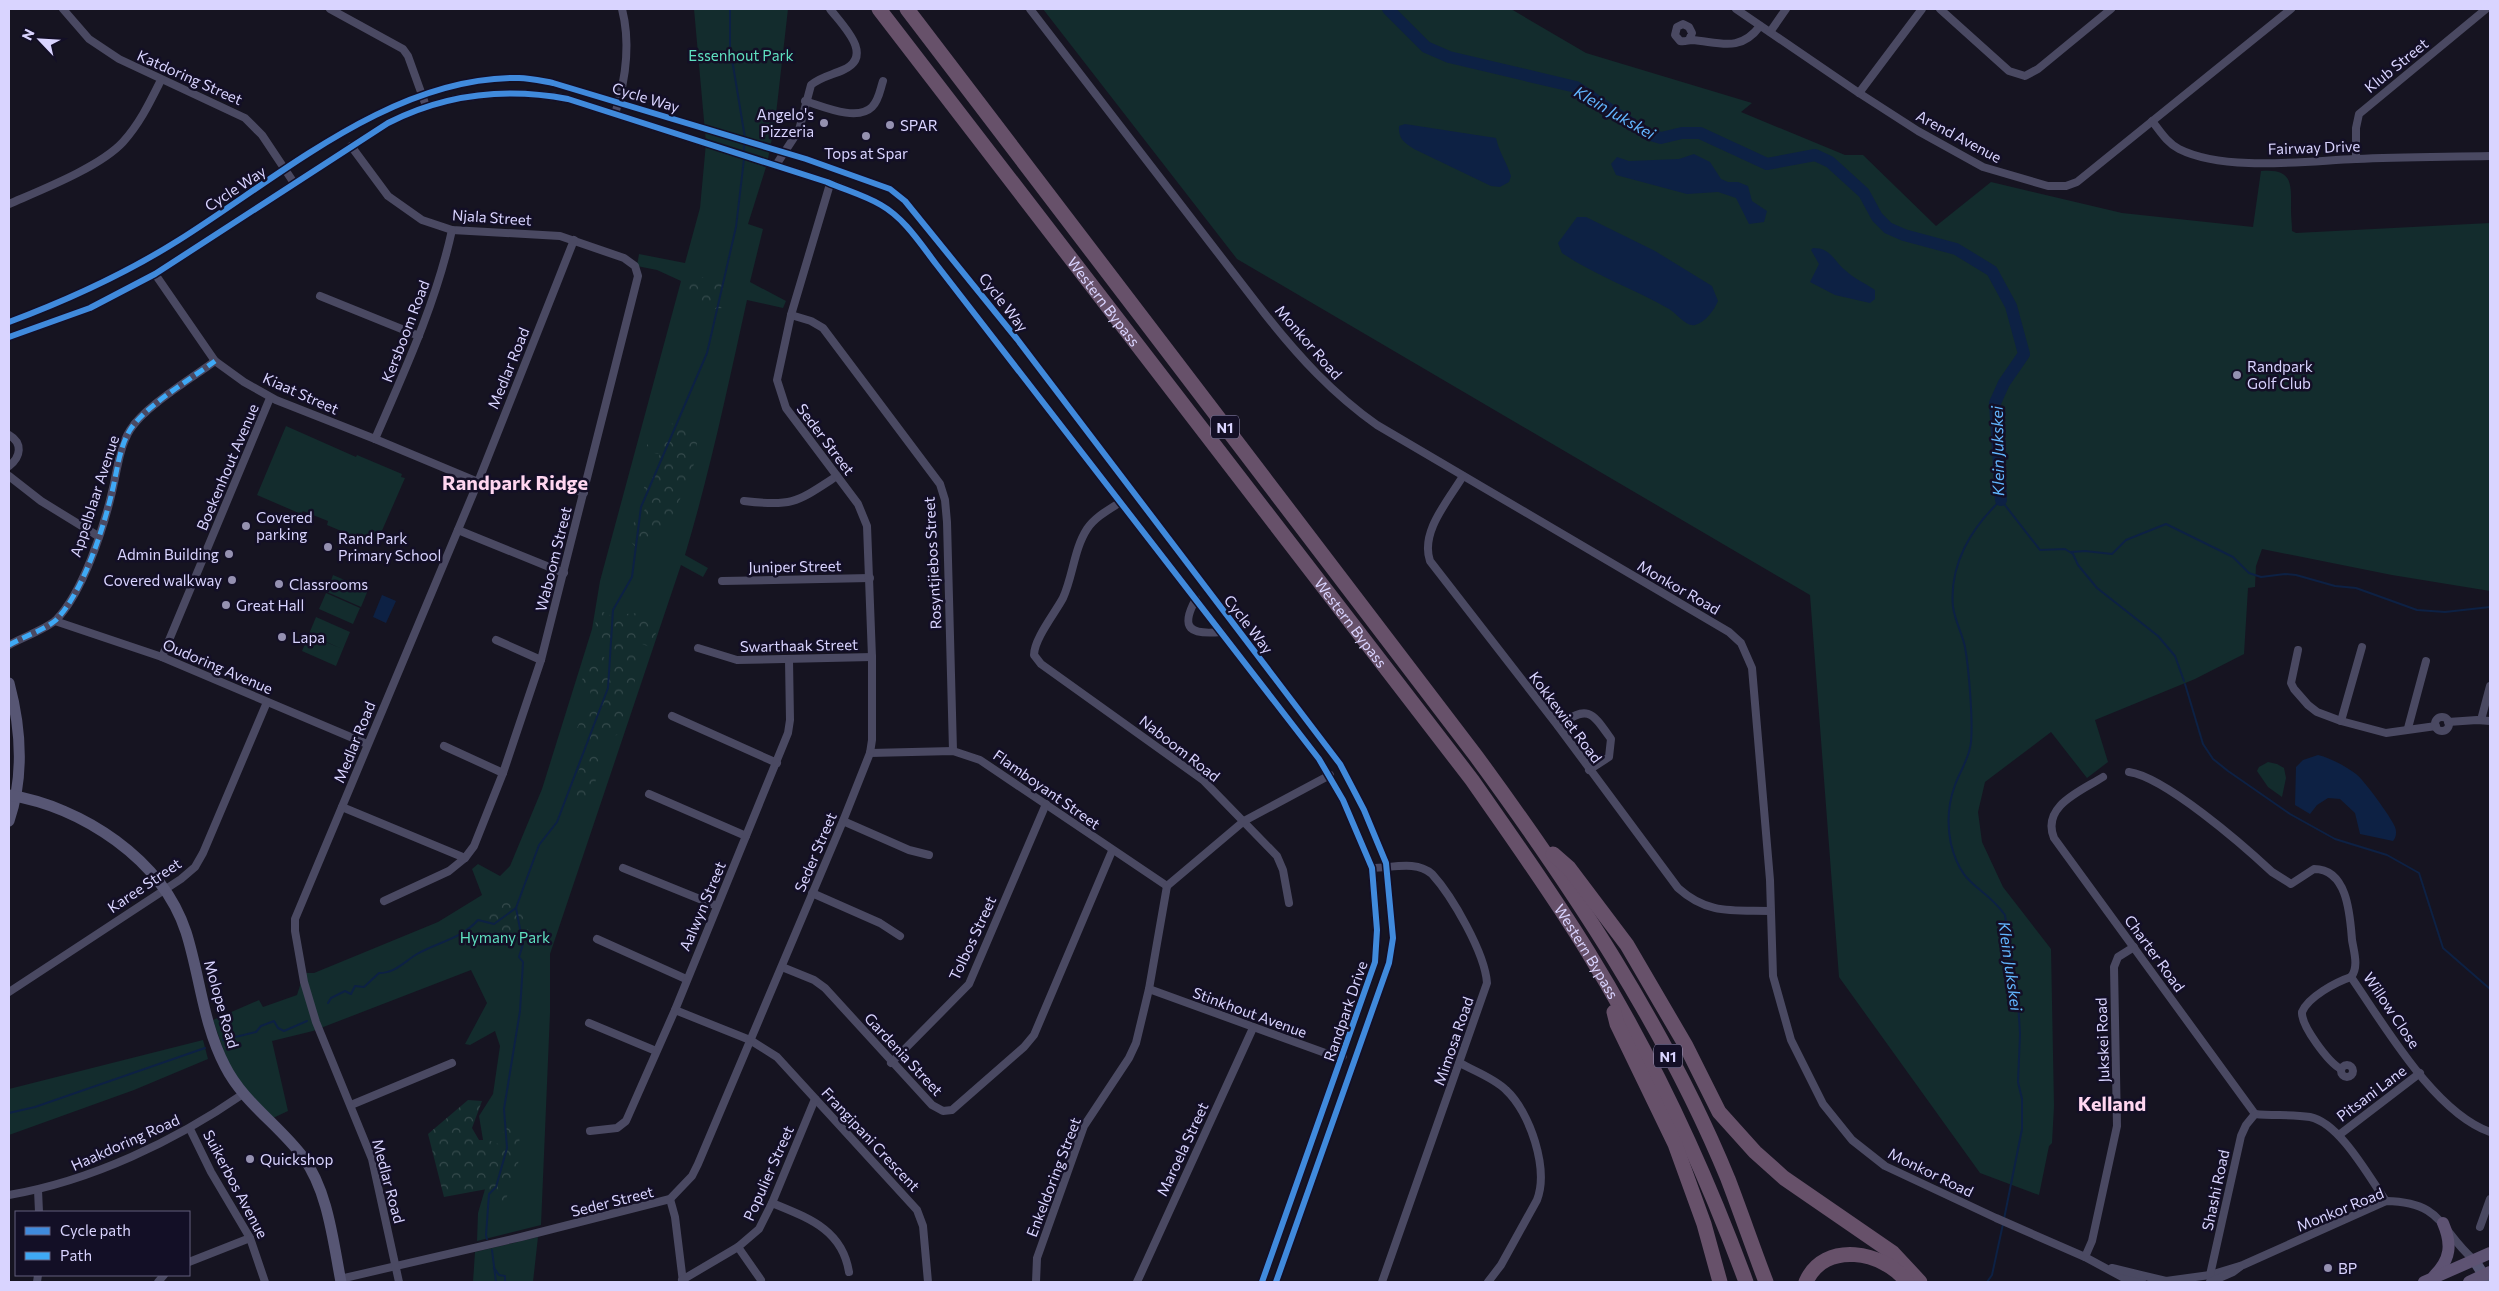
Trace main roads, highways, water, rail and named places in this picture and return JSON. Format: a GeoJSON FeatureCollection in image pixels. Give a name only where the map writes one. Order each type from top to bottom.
{"type":"FeatureCollection","features":[{"type":"Feature","properties":{"kind":"highway","name":"Western Bypass"},"geometry":{"type":"LineString","coordinates":[[879,9],[1472,780],[1556,901],[1589,953],[1642,1048],[1687,1139],[1726,1226],[1746,1282]]}},
{"type":"Feature","properties":{"kind":"highway","name":"Western Bypass"},"geometry":{"type":"LineString","coordinates":[[907,9],[1542,845],[1600,938],[1671,1061],[1728,1179],[1766,1282]]}},
{"type":"Feature","properties":{"kind":"highway"},"geometry":{"type":"LineString","coordinates":[[1542,845],[1570,868],[1627,945],[1686,1046],[1719,1112],[1755,1152],[1784,1178],[1893,1253],[1920,1282]]}},
{"type":"Feature","properties":{"kind":"highway"},"geometry":{"type":"LineString","coordinates":[[1614,998],[1617,1024],[1675,1144],[1726,1282]]}},
{"type":"Feature","properties":{"kind":"highway"},"geometry":{"type":"LineString","coordinates":[[1704,1224],[1720,1282]]}},
{"type":"Feature","properties":{"kind":"highway"},"geometry":{"type":"LineString","coordinates":[[1806,1282],[1813,1270],[1831,1258],[1852,1253],[1865,1255],[1879,1261],[1907,1282]]}},
{"type":"Feature","properties":{"kind":"main road"},"geometry":{"type":"LineString","coordinates":[[2425,1282],[2440,1269],[2449,1254],[2449,1236],[2444,1223]]}},
{"type":"Feature","properties":{"kind":"main road"},"geometry":{"type":"LineString","coordinates":[[2425,1282],[2490,1253]]}},
{"type":"Feature","properties":{"kind":"water"},"geometry":{"type":"Polygon","coordinates":[[[1405,124],[1496,138],[1511,176],[1509,182],[1500,187],[1491,186],[1414,149],[1405,143],[1401,137],[1399,126],[1405,124]]]}},
{"type":"Feature","properties":{"kind":"water"},"geometry":{"type":"Polygon","coordinates":[[[1694,154],[1710,162],[1721,179],[1748,186],[1752,201],[1767,211],[1764,222],[1749,224],[1736,198],[1718,192],[1687,194],[1616,175],[1611,164],[1617,157],[1629,161],[1679,159],[1694,154]]]}},
{"type":"Feature","properties":{"kind":"water"},"geometry":{"type":"Polygon","coordinates":[[[1577,217],[1586,217],[1655,251],[1712,286],[1718,301],[1712,312],[1695,325],[1688,324],[1669,309],[1587,268],[1562,253],[1558,243],[1577,217]]]}},
{"type":"Feature","properties":{"kind":"water"},"geometry":{"type":"Polygon","coordinates":[[[1813,248],[1828,252],[1848,273],[1875,290],[1875,299],[1870,303],[1835,295],[1810,282],[1819,264],[1811,250],[1813,248]]]}},
{"type":"Feature","properties":{"kind":"water"},"geometry":{"type":"Polygon","coordinates":[[[382,595],[396,601],[386,623],[373,617],[382,595]]]}},
{"type":"Feature","properties":{"kind":"water"},"geometry":{"type":"Polygon","coordinates":[[[2318,755],[2333,760],[2347,768],[2365,783],[2393,822],[2396,835],[2393,841],[2360,834],[2355,813],[2340,799],[2328,798],[2317,805],[2310,814],[2295,805],[2296,767],[2303,760],[2318,755]]]}},
{"type":"Feature","properties":{"kind":"waterway"},"geometry":{"type":"LineString","coordinates":[[730,9],[730,47],[745,138]]}},
{"type":"Feature","properties":{"kind":"waterway","name":"Klein Jukskei"},"geometry":{"type":"LineString","coordinates":[[1388,9],[1426,47],[1449,57],[1576,87],[1647,134],[1661,138],[1682,133],[1700,133],[1767,164],[1815,155],[1830,162],[1864,193],[1877,217],[1888,228],[1904,235],[1956,249],[1992,271],[2011,306],[2024,354],[2004,383],[1995,403],[2001,500]]}},
{"type":"Feature","properties":{"kind":"waterway"},"geometry":{"type":"LineString","coordinates":[[744,143],[744,154]]}},
{"type":"Feature","properties":{"kind":"waterway"},"geometry":{"type":"LineString","coordinates":[[487,1239],[489,1194],[496,1187],[507,1148],[504,1109],[520,1011],[523,962],[519,957],[523,944],[516,908],[539,845],[557,822],[608,688],[613,610],[632,577],[641,507],[707,353],[736,227],[744,159]]}},
{"type":"Feature","properties":{"kind":"waterway","name":"Klein Jukskei"},"geometry":{"type":"LineString","coordinates":[[2004,1219],[2022,1129],[2022,1099],[2018,1082],[2020,1034],[2018,1001],[2005,915],[1961,870],[1951,844],[1949,829],[1953,792],[1969,753],[1971,742],[1970,695],[1966,657],[1964,642],[1953,607],[1953,591],[1955,576],[1964,548],[1980,523],[2001,500],[2040,550],[2065,549],[2073,554],[2078,565],[2097,588],[2158,636],[2175,656],[2184,681]]}},
{"type":"Feature","properties":{"kind":"waterway"},"geometry":{"type":"LineString","coordinates":[[2071,552],[2085,551],[2112,554],[2126,540],[2166,524],[2233,557],[2249,573],[2261,577],[2285,574],[2296,575],[2335,586],[2356,588],[2417,610],[2445,612],[2490,607]]}},
{"type":"Feature","properties":{"kind":"waterway"},"geometry":{"type":"LineString","coordinates":[[2185,684],[2203,744],[2213,759],[2290,814],[2335,839],[2387,855],[2419,873],[2443,948],[2490,989]]}},
{"type":"Feature","properties":{"kind":"waterway"},"geometry":{"type":"LineString","coordinates":[[328,1003],[331,998],[345,991],[351,994],[355,986],[364,987],[379,973],[395,969],[417,954],[457,936],[478,920],[494,924],[516,908]]}},
{"type":"Feature","properties":{"kind":"waterway"},"geometry":{"type":"LineString","coordinates":[[223,1040],[256,1032],[261,1026],[274,1021],[278,1028],[284,1031],[307,1021]]}},
{"type":"Feature","properties":{"kind":"waterway"},"geometry":{"type":"LineString","coordinates":[[9,1113],[35,1107],[205,1048]]}},
{"type":"Feature","properties":{"kind":"waterway","name":"Klein Jukskei"},"geometry":{"type":"LineString","coordinates":[[1978,1282],[1987,1282],[1992,1275],[2003,1224]]}},
{"type":"Feature","properties":{"kind":"waterway"},"geometry":{"type":"LineString","coordinates":[[492,1250],[496,1282]]}},
{"type":"Feature","properties":{"kind":"waterway"},"geometry":{"type":"LineString","coordinates":[[494,1268],[499,1275],[505,1276],[505,1282]]}},
{"type":"Feature","properties":{"kind":"place","name":"Angelo's Pizzeria"},"geometry":{"type":"Point","coordinates":[824,123]}},
{"type":"Feature","properties":{"kind":"place","name":"SPAR"},"geometry":{"type":"Point","coordinates":[890,125]}},
{"type":"Feature","properties":{"kind":"place","name":"Tops at Spar"},"geometry":{"type":"Point","coordinates":[866,136]}},
{"type":"Feature","properties":{"kind":"place","name":"Randpark Golf Club"},"geometry":{"type":"Point","coordinates":[2237,375]}},
{"type":"Feature","properties":{"kind":"place","name":"Covered parking"},"geometry":{"type":"Point","coordinates":[246,526]}},
{"type":"Feature","properties":{"kind":"place","name":"Rand Park Primary School"},"geometry":{"type":"Point","coordinates":[328,547]}},
{"type":"Feature","properties":{"kind":"place","name":"Admin Building"},"geometry":{"type":"Point","coordinates":[229,554]}},
{"type":"Feature","properties":{"kind":"place","name":"Covered walkway"},"geometry":{"type":"Point","coordinates":[232,580]}},
{"type":"Feature","properties":{"kind":"place","name":"Classrooms"},"geometry":{"type":"Point","coordinates":[279,584]}},
{"type":"Feature","properties":{"kind":"place","name":"Great Hall"},"geometry":{"type":"Point","coordinates":[226,605]}},
{"type":"Feature","properties":{"kind":"place","name":"Lapa"},"geometry":{"type":"Point","coordinates":[282,637]}},
{"type":"Feature","properties":{"kind":"place","name":"Quickshop"},"geometry":{"type":"Point","coordinates":[250,1159]}},
{"type":"Feature","properties":{"kind":"place","name":"BP"},"geometry":{"type":"Point","coordinates":[2328,1268]}},
{"type":"Feature","properties":{"kind":"district","name":"Randpark Ridge"},"geometry":{"type":"Point","coordinates":[515,482]}},
{"type":"Feature","properties":{"kind":"district","name":"Kelland"},"geometry":{"type":"Point","coordinates":[2112,1103]}},
{"type":"Feature","properties":{"kind":"park label","name":"Essenhout Park"},"geometry":{"type":"Point","coordinates":[741,55]}},
{"type":"Feature","properties":{"kind":"park label","name":"Hymany Park"},"geometry":{"type":"Point","coordinates":[505,937]}}]}
